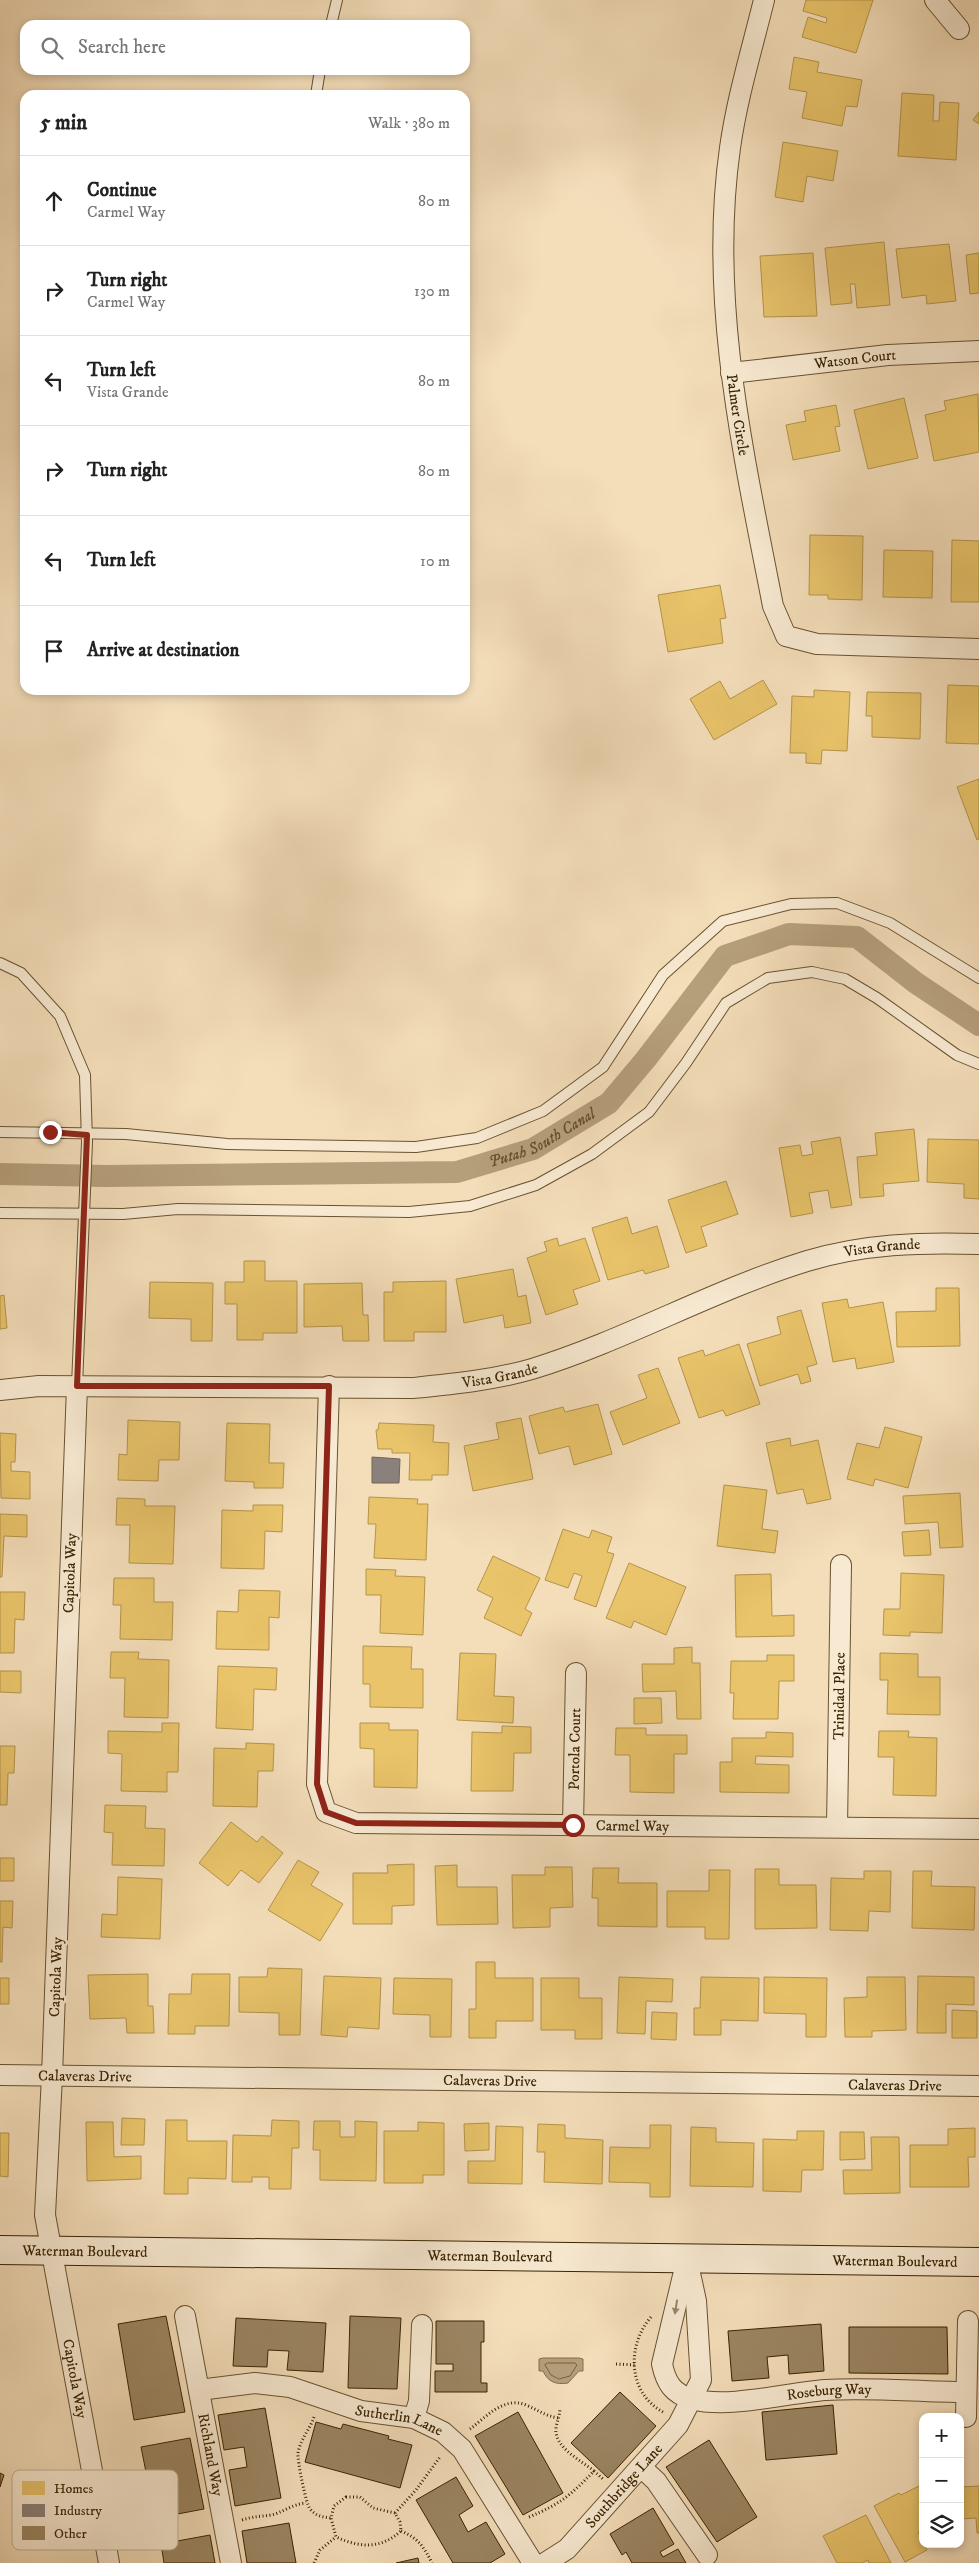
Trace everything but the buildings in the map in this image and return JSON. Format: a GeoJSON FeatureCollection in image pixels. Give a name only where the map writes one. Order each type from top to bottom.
{"type":"FeatureCollection","features":[{"type":"Feature","properties":{"kind":"main road","name":"Waterman Boulevard"},"geometry":{"type":"LineString","coordinates":[[0,2250],[979,2262]]}},
{"type":"Feature","properties":{"kind":"street","name":"Palmer Circle"},"geometry":{"type":"LineString","coordinates":[[764,0],[730,147],[723,229],[731,373],[773,606],[786,636],[817,644],[979,650]]}},
{"type":"Feature","properties":{"kind":"street"},"geometry":{"type":"LineString","coordinates":[[935,0],[959,29]]}},
{"type":"Feature","properties":{"kind":"street","name":"Watson Court"},"geometry":{"type":"LineString","coordinates":[[731,373],[888,354],[979,351]]}},
{"type":"Feature","properties":{"kind":"street","name":"Vista Grande"},"geometry":{"type":"LineString","coordinates":[[0,1390],[39,1386],[329,1386],[413,1388],[463,1384],[520,1371],[582,1352],[748,1282],[808,1261],[873,1247],[936,1242],[979,1244]]}},
{"type":"Feature","properties":{"kind":"street","name":"Capitola Way"},"geometry":{"type":"LineString","coordinates":[[77,1386],[52,2076],[45,2215],[92,2470]]}},
{"type":"Feature","properties":{"kind":"street","name":"Carmel Way"},"geometry":{"type":"LineString","coordinates":[[329,1386],[317,1784],[326,1812],[356,1823],[979,1829]]}},
{"type":"Feature","properties":{"kind":"street","name":"Trinidad Place"},"geometry":{"type":"LineString","coordinates":[[838,1827],[841,1565]]}},
{"type":"Feature","properties":{"kind":"street","name":"Portola Court"},"geometry":{"type":"LineString","coordinates":[[573,1825],[576,1673]]}},
{"type":"Feature","properties":{"kind":"street","name":"Calaveras Drive"},"geometry":{"type":"LineString","coordinates":[[0,2075],[979,2086]]}},
{"type":"Feature","properties":{"kind":"street"},"geometry":{"type":"LineString","coordinates":[[687,2259],[662,2364],[665,2377],[671,2389],[692,2399]]}},
{"type":"Feature","properties":{"kind":"street","name":"Southbridge Lane"},"geometry":{"type":"LineString","coordinates":[[544,2563],[567,2549],[678,2425],[701,2380],[696,2301],[687,2259]]}},
{"type":"Feature","properties":{"kind":"street","name":"Richland Way"},"geometry":{"type":"LineString","coordinates":[[185,2316],[232,2563]]}},
{"type":"Feature","properties":{"kind":"street"},"geometry":{"type":"LineString","coordinates":[[966,2417],[968,2321]]}},
{"type":"Feature","properties":{"kind":"street"},"geometry":{"type":"LineString","coordinates":[[414,2418],[419,2401],[422,2325]]}},
{"type":"Feature","properties":{"kind":"street","name":"Sutherlin Lane"},"geometry":{"type":"LineString","coordinates":[[199,2390],[256,2383],[290,2387],[361,2411],[414,2418],[442,2432],[462,2449],[533,2563]]}},
{"type":"Feature","properties":{"kind":"street","name":"Roseburg Way"},"geometry":{"type":"LineString","coordinates":[[692,2399],[719,2402],[826,2390],[966,2392]]}},
{"type":"Feature","properties":{"kind":"street"},"geometry":{"type":"LineString","coordinates":[[641,2467],[656,2481],[707,2555]]}},
{"type":"Feature","properties":{"kind":"street","name":"Capitola Way"},"geometry":{"type":"LineString","coordinates":[[107,2550],[109,2563]]}},
{"type":"Feature","properties":{"kind":"lane"},"geometry":{"type":"LineString","coordinates":[[332,20],[337,0]]}},
{"type":"Feature","properties":{"kind":"lane"},"geometry":{"type":"LineString","coordinates":[[317,90],[319,75]]}},
{"type":"Feature","properties":{"kind":"lane"},"geometry":{"type":"LineString","coordinates":[[0,1132],[50,1132],[87,1138],[126,1134],[227,1144],[416,1147],[477,1138],[543,1111],[603,1068],[663,975],[723,921],[792,904],[837,904],[890,923],[979,978]]}},
{"type":"Feature","properties":{"kind":"lane"},"geometry":{"type":"LineString","coordinates":[[0,963],[22,973],[60,1016],[85,1075],[87,1138],[86,1202],[77,1386]]}},
{"type":"Feature","properties":{"kind":"lane"},"geometry":{"type":"LineString","coordinates":[[0,1213],[123,1214],[178,1209],[409,1212],[470,1206],[536,1185],[592,1154],[649,1112],[686,1064],[726,1002],[768,978],[812,972],[845,979],[877,998],[957,1055],[979,1064]]}},
{"type":"Feature","properties":{"kind":"path"},"geometry":{"type":"LineString","coordinates":[[616,2364],[662,2364]]}},
{"type":"Feature","properties":{"kind":"path"},"geometry":{"type":"LineString","coordinates":[[322,2398],[298,2453],[306,2503],[317,2516],[331,2518]]}},
{"type":"Feature","properties":{"kind":"path"},"geometry":{"type":"LineString","coordinates":[[510,2526],[555,2506],[570,2496],[594,2471],[567,2451],[559,2442],[556,2428],[560,2408]]}},
{"type":"Feature","properties":{"kind":"path"},"geometry":{"type":"LineString","coordinates":[[336,2537],[331,2518],[334,2506],[346,2497],[360,2497],[373,2508],[395,2513],[400,2522],[401,2531]]}},
{"type":"Feature","properties":{"kind":"path"},"geometry":{"type":"LineString","coordinates":[[223,2520],[239,2521],[259,2514],[272,2515],[286,2508],[306,2503]]}},
{"type":"Feature","properties":{"kind":"path"},"geometry":{"type":"LineString","coordinates":[[336,2537],[351,2544],[371,2546],[390,2541],[401,2531]]}},
{"type":"Feature","properties":{"kind":"path"},"geometry":{"type":"LineString","coordinates":[[401,2531],[414,2536],[424,2546],[432,2563]]}},
{"type":"Feature","properties":{"kind":"path"},"geometry":{"type":"LineString","coordinates":[[314,2563],[320,2550],[336,2537]]}},
{"type":"Feature","properties":{"kind":"water"},"geometry":{"type":"Polygon","coordinates":[[[539,2359],[583,2359],[583,2371],[579,2371],[568,2383],[556,2383],[547,2378],[543,2371],[539,2371],[539,2359]]]}},
{"type":"Feature","properties":{"kind":"waterway","name":"Putah South Canal"},"geometry":{"type":"LineString","coordinates":[[0,1174],[106,1176],[457,1172],[533,1149],[609,1103],[646,1059],[725,956],[789,934],[857,937],[916,983],[979,1025]]}},
{"type":"Feature","properties":{"kind":"route"},"geometry":{"type":"LineString","coordinates":[[50,1132],[87,1135],[77,1386],[329,1386],[317,1784],[326,1812],[356,1823],[573,1825]]}}]}
